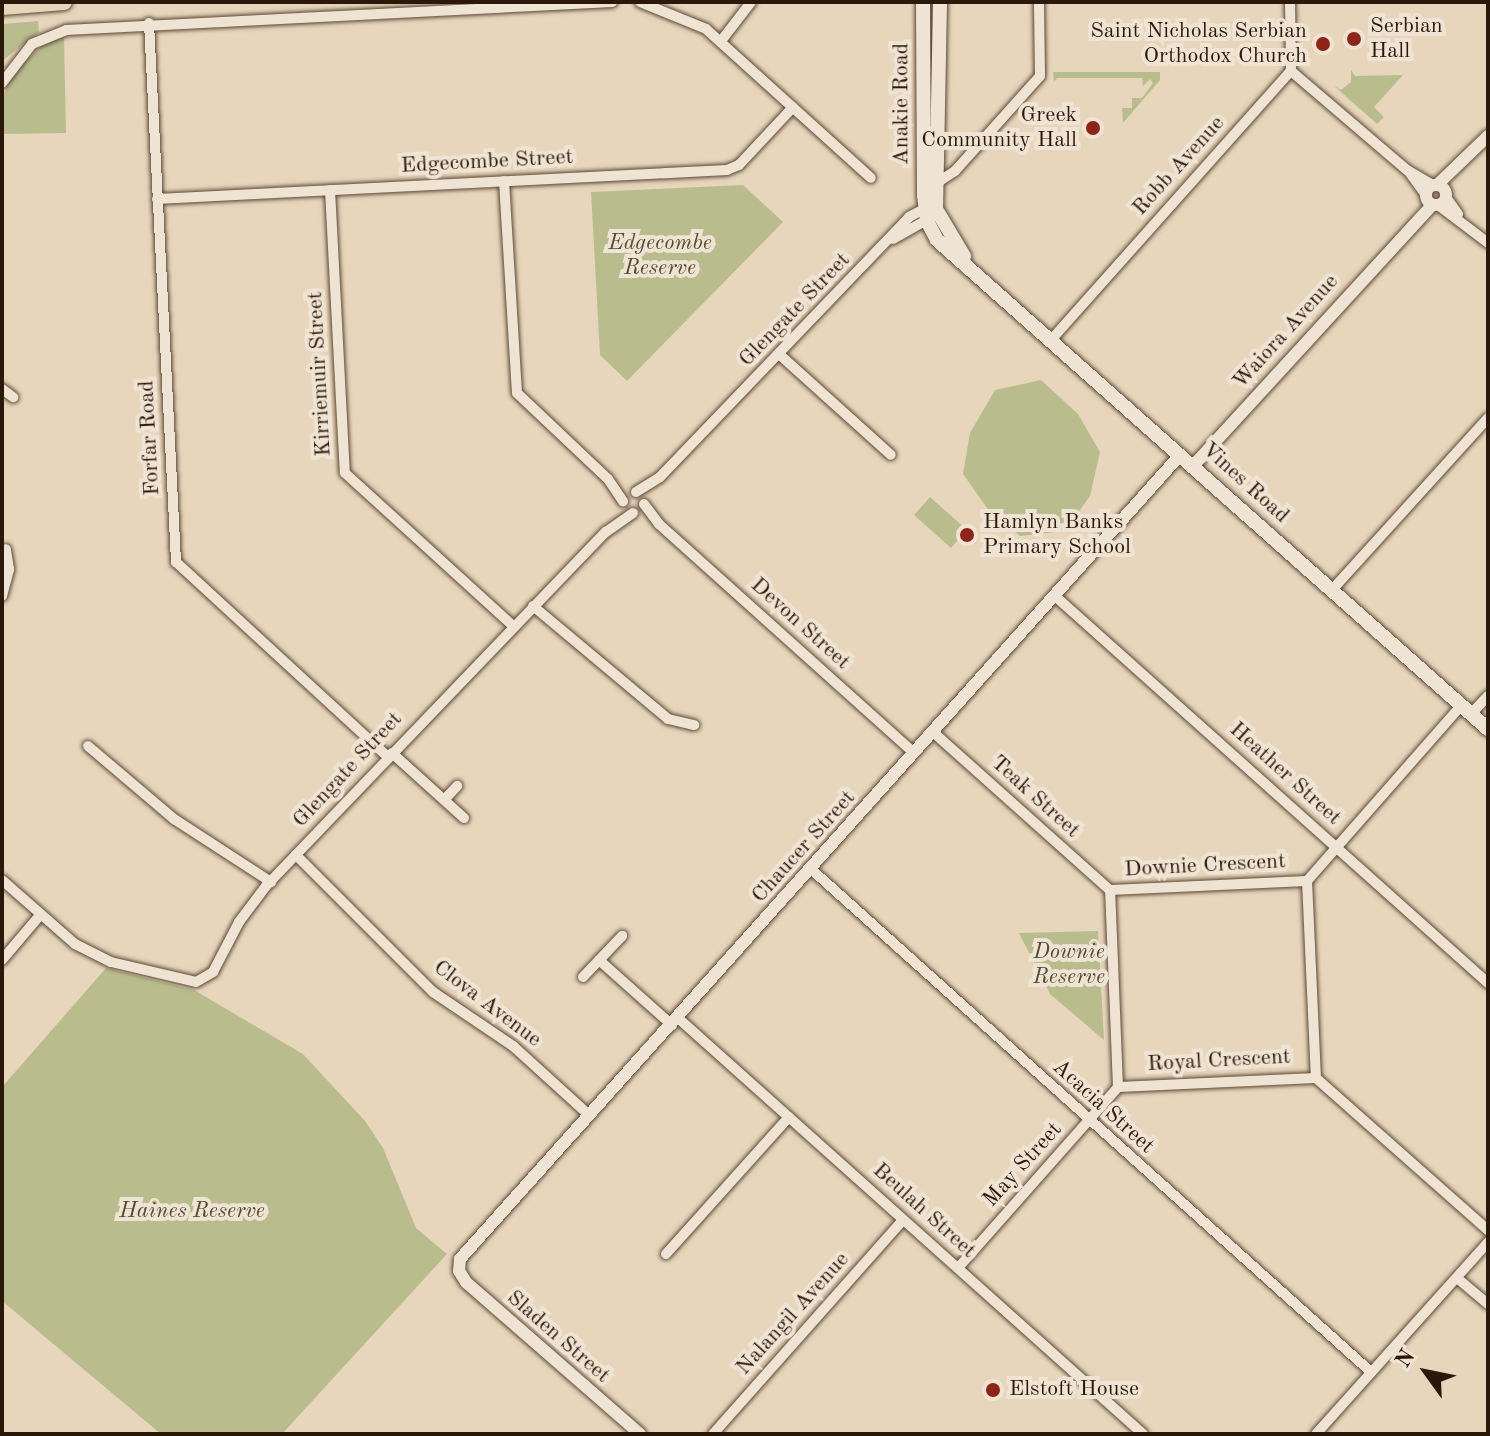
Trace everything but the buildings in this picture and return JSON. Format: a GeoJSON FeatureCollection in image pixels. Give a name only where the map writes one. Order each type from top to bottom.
{"type":"FeatureCollection","features":[{"type":"Feature","properties":{"kind":"highway"},"geometry":{"type":"LineString","coordinates":[[2,7],[64,2]]}},
{"type":"Feature","properties":{"kind":"main road","name":"Anakie Road"},"geometry":{"type":"LineString","coordinates":[[923,2],[931,212]]}},
{"type":"Feature","properties":{"kind":"main road","name":"Anakie Road"},"geometry":{"type":"LineString","coordinates":[[931,212],[935,184],[940,2]]}},
{"type":"Feature","properties":{"kind":"main road","name":"Vines Road"},"geometry":{"type":"LineString","coordinates":[[931,212],[941,245],[974,269],[1488,729]]}},
{"type":"Feature","properties":{"kind":"street"},"geometry":{"type":"LineString","coordinates":[[2,83],[21,54],[42,38],[66,30],[149,23],[612,2]]}},
{"type":"Feature","properties":{"kind":"street"},"geometry":{"type":"LineString","coordinates":[[640,2],[693,22],[721,41],[871,178]]}},
{"type":"Feature","properties":{"kind":"street"},"geometry":{"type":"LineString","coordinates":[[721,41],[751,2]]}},
{"type":"Feature","properties":{"kind":"street"},"geometry":{"type":"LineString","coordinates":[[935,184],[955,171],[1040,76],[1039,2]]}},
{"type":"Feature","properties":{"kind":"street"},"geometry":{"type":"LineString","coordinates":[[1290,2],[1291,71],[1488,243]]}},
{"type":"Feature","properties":{"kind":"street","name":"Forfar Road"},"geometry":{"type":"LineString","coordinates":[[149,23],[179,569],[464,818]]}},
{"type":"Feature","properties":{"kind":"street","name":"Robb Avenue"},"geometry":{"type":"LineString","coordinates":[[1051,340],[1291,71]]}},
{"type":"Feature","properties":{"kind":"street","name":"Edgecombe Street"},"geometry":{"type":"LineString","coordinates":[[157,199],[731,169],[793,107]]}},
{"type":"Feature","properties":{"kind":"street","name":"Waiora Avenue"},"geometry":{"type":"LineString","coordinates":[[1193,466],[1488,136]]}},
{"type":"Feature","properties":{"kind":"street"},"geometry":{"type":"LineString","coordinates":[[504,181],[517,393],[608,479],[623,503]]}},
{"type":"Feature","properties":{"kind":"street","name":"Kirriemuir Street"},"geometry":{"type":"LineString","coordinates":[[330,190],[345,473],[513,626]]}},
{"type":"Feature","properties":{"kind":"street","name":"Glengate Street"},"geometry":{"type":"LineString","coordinates":[[2,880],[75,944],[111,962],[196,982],[213,972],[239,922],[271,882],[390,755],[606,532],[635,513],[660,477],[892,240],[931,212]]}},
{"type":"Feature","properties":{"kind":"street"},"geometry":{"type":"LineString","coordinates":[[780,355],[891,455]]}},
{"type":"Feature","properties":{"kind":"street"},"geometry":{"type":"LineString","coordinates":[[2,389],[13,397]]}},
{"type":"Feature","properties":{"kind":"street"},"geometry":{"type":"LineString","coordinates":[[1332,590],[1488,418]]}},
{"type":"Feature","properties":{"kind":"street","name":"Chaucer Street"},"geometry":{"type":"LineString","coordinates":[[458,1265],[1180,455]]}},
{"type":"Feature","properties":{"kind":"street","name":"Glengate Street"},"geometry":{"type":"LineString","coordinates":[[606,532],[623,503],[634,492],[660,477]]}},
{"type":"Feature","properties":{"kind":"street"},"geometry":{"type":"LineString","coordinates":[[608,479],[634,492]]}},
{"type":"Feature","properties":{"kind":"street","name":"Devon Street"},"geometry":{"type":"LineString","coordinates":[[634,492],[659,524],[914,753]]}},
{"type":"Feature","properties":{"kind":"street","name":"Devon Street"},"geometry":{"type":"LineString","coordinates":[[623,503],[635,513],[659,524]]}},
{"type":"Feature","properties":{"kind":"street"},"geometry":{"type":"LineString","coordinates":[[2,596],[9,569],[6,549]]}},
{"type":"Feature","properties":{"kind":"street","name":"Heather Street"},"geometry":{"type":"LineString","coordinates":[[1055,596],[1488,983]]}},
{"type":"Feature","properties":{"kind":"street"},"geometry":{"type":"LineString","coordinates":[[533,606],[668,719],[694,725]]}},
{"type":"Feature","properties":{"kind":"street"},"geometry":{"type":"LineString","coordinates":[[1307,881],[1336,846],[1466,710],[1488,696]]}},
{"type":"Feature","properties":{"kind":"street","name":"Teak Street"},"geometry":{"type":"LineString","coordinates":[[933,732],[1110,890]]}},
{"type":"Feature","properties":{"kind":"street"},"geometry":{"type":"LineString","coordinates":[[88,746],[174,819],[271,882]]}},
{"type":"Feature","properties":{"kind":"street"},"geometry":{"type":"LineString","coordinates":[[445,799],[457,786]]}},
{"type":"Feature","properties":{"kind":"street","name":"Clova Avenue"},"geometry":{"type":"LineString","coordinates":[[296,855],[433,992],[513,1046],[589,1115]]}},
{"type":"Feature","properties":{"kind":"street","name":"Acacia Street"},"geometry":{"type":"LineString","coordinates":[[811,869],[1371,1372]]}},
{"type":"Feature","properties":{"kind":"street","name":"Downie Crescent"},"geometry":{"type":"LineString","coordinates":[[1118,1087],[1110,890],[1307,881]]}},
{"type":"Feature","properties":{"kind":"street","name":"Royal Crescent"},"geometry":{"type":"LineString","coordinates":[[1118,1087],[1316,1078],[1307,881]]}},
{"type":"Feature","properties":{"kind":"street"},"geometry":{"type":"LineString","coordinates":[[2,960],[41,914]]}},
{"type":"Feature","properties":{"kind":"street"},"geometry":{"type":"LineString","coordinates":[[583,977],[622,936]]}},
{"type":"Feature","properties":{"kind":"street","name":"Beulah Street"},"geometry":{"type":"LineString","coordinates":[[599,960],[789,1117],[1143,1434]]}},
{"type":"Feature","properties":{"kind":"street"},"geometry":{"type":"LineString","coordinates":[[1316,1078],[1488,1230]]}},
{"type":"Feature","properties":{"kind":"street","name":"May Street"},"geometry":{"type":"LineString","coordinates":[[958,1268],[1118,1087]]}},
{"type":"Feature","properties":{"kind":"street"},"geometry":{"type":"LineString","coordinates":[[666,1254],[789,1117]]}},
{"type":"Feature","properties":{"kind":"street","name":"Nalangil Avenue"},"geometry":{"type":"LineString","coordinates":[[713,1434],[903,1220]]}},
{"type":"Feature","properties":{"kind":"street"},"geometry":{"type":"LineString","coordinates":[[1316,1434],[1488,1242]]}},
{"type":"Feature","properties":{"kind":"street","name":"Sladen Street"},"geometry":{"type":"LineString","coordinates":[[458,1265],[466,1282],[640,1434]]}},
{"type":"Feature","properties":{"kind":"street"},"geometry":{"type":"LineString","coordinates":[[1457,1278],[1488,1304]]}},
{"type":"Feature","properties":{"kind":"green space"},"geometry":{"type":"Polygon","coordinates":[[[38,21],[39,32],[2,61],[2,24],[38,21]]]}},
{"type":"Feature","properties":{"kind":"green space"},"geometry":{"type":"Polygon","coordinates":[[[64,37],[66,133],[2,134],[2,97],[14,73],[44,44],[64,37]]]}},
{"type":"Feature","properties":{"kind":"green space"},"geometry":{"type":"Polygon","coordinates":[[[1351,70],[1355,76],[1403,75],[1374,107],[1384,117],[1377,124],[1334,86],[1341,90],[1351,82],[1351,70]]]}},
{"type":"Feature","properties":{"kind":"green space"},"geometry":{"type":"Polygon","coordinates":[[[1053,72],[1160,72],[1160,80],[1123,123],[1122,108],[1132,108],[1132,98],[1142,98],[1153,83],[1150,79],[1143,86],[1142,78],[1057,78],[1054,82],[1053,72]]]}},
{"type":"Feature","properties":{"kind":"green space","name":"Edgecombe Reserve"},"geometry":{"type":"Polygon","coordinates":[[[743,185],[783,222],[627,381],[600,355],[591,192],[743,185]]]}},
{"type":"Feature","properties":{"kind":"green space"},"geometry":{"type":"Polygon","coordinates":[[[1041,380],[1078,414],[1100,452],[1090,496],[1065,531],[1020,536],[987,508],[963,474],[970,433],[995,390],[1041,380]]]}},
{"type":"Feature","properties":{"kind":"green space"},"geometry":{"type":"Polygon","coordinates":[[[930,497],[967,530],[951,548],[914,515],[930,497]]]}},
{"type":"Feature","properties":{"kind":"green space","name":"Downie Reserve"},"geometry":{"type":"Polygon","coordinates":[[[1098,931],[1104,1040],[1050,994],[1019,933],[1098,931]]]}},
{"type":"Feature","properties":{"kind":"green space","name":"Haines Reserve"},"geometry":{"type":"Polygon","coordinates":[[[106,968],[194,990],[303,1054],[365,1121],[383,1148],[416,1228],[447,1254],[282,1434],[161,1434],[2,1301],[2,1087],[106,968]]]}},
{"type":"Feature","properties":{"kind":"place","name":"Serbian Hall"},"geometry":{"type":"Point","coordinates":[1354,39]}},
{"type":"Feature","properties":{"kind":"place","name":"Saint Nicholas Serbian Orthodox Church"},"geometry":{"type":"Point","coordinates":[1323,44]}},
{"type":"Feature","properties":{"kind":"place","name":"Greek Community Hall"},"geometry":{"type":"Point","coordinates":[1093,128]}},
{"type":"Feature","properties":{"kind":"place","name":"Hamlyn Banks Primary School"},"geometry":{"type":"Point","coordinates":[967,535]}},
{"type":"Feature","properties":{"kind":"place","name":"Elstoft House"},"geometry":{"type":"Point","coordinates":[993,1390]}}]}
